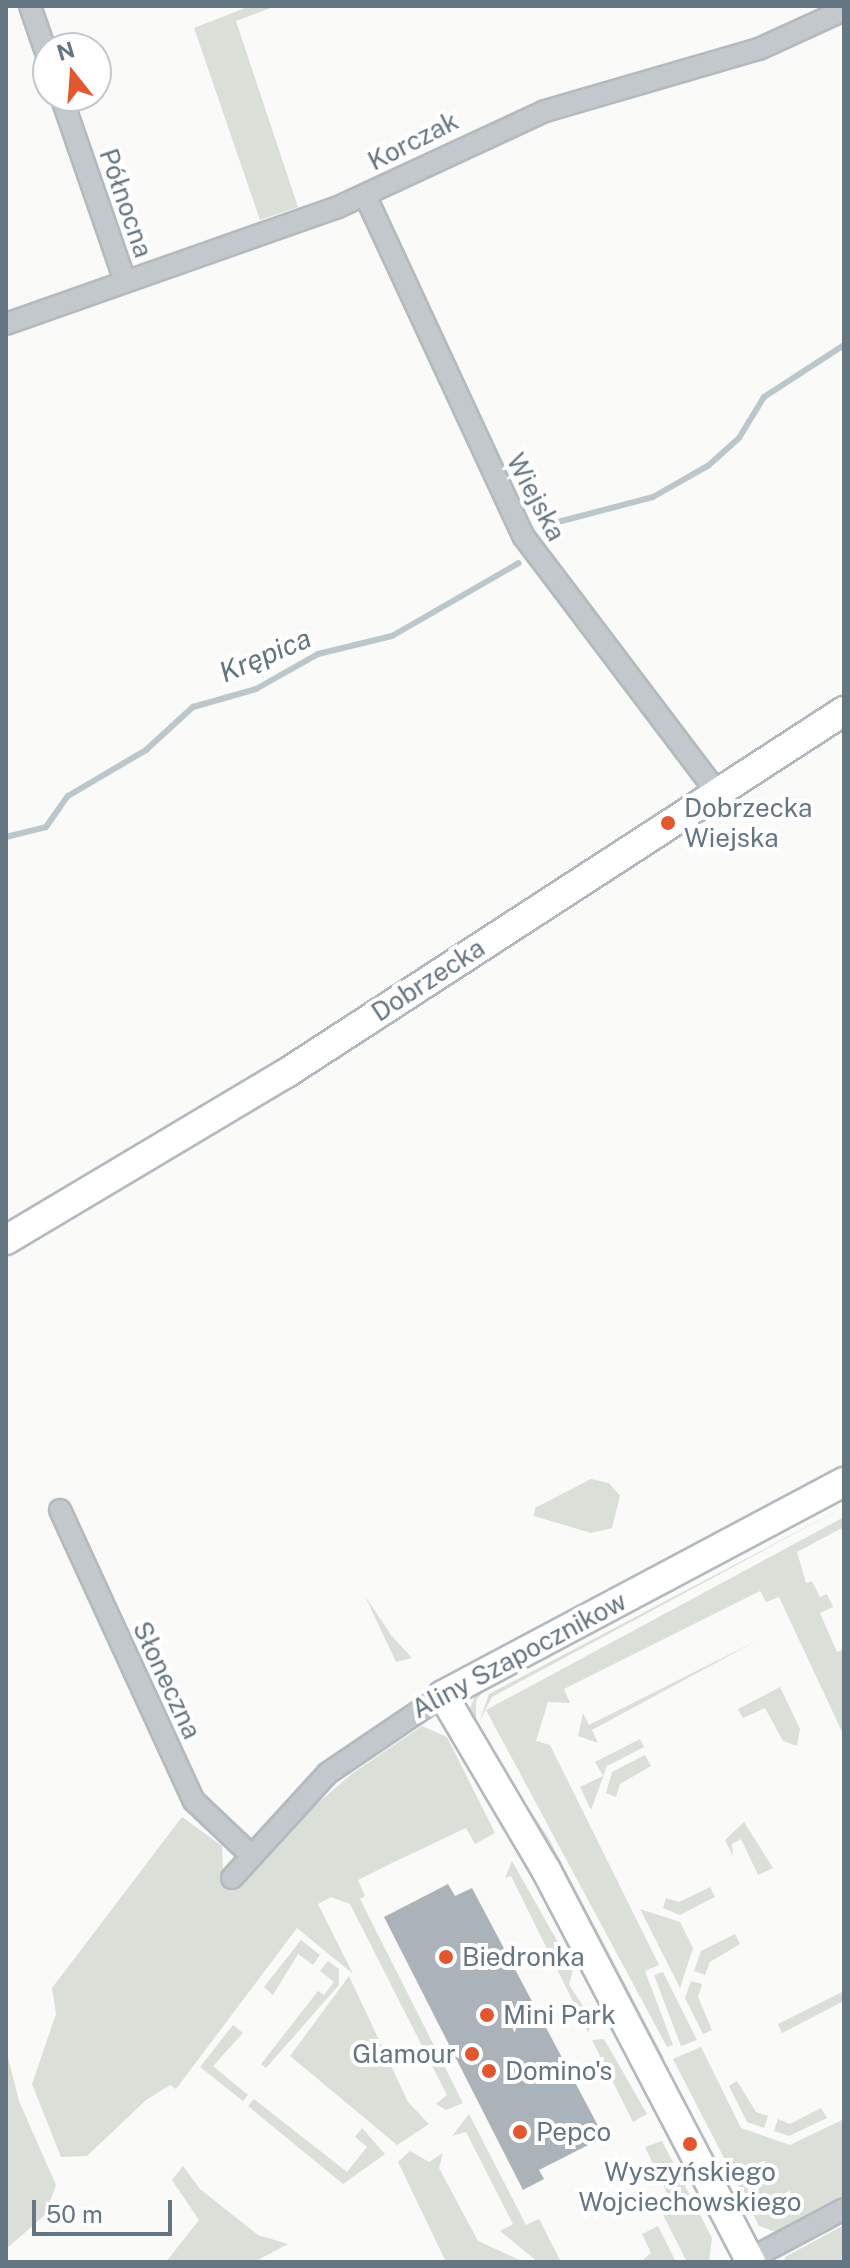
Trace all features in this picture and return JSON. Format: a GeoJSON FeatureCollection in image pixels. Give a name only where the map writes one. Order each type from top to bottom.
{"type":"FeatureCollection","features":[{"type":"Feature","properties":{"kind":"street"},"geometry":{"type":"LineString","coordinates":[[30,6],[39,32]]}},
{"type":"Feature","properties":{"kind":"street","name":"Korczak"},"geometry":{"type":"LineString","coordinates":[[6,324],[365,195],[501,128],[759,49],[844,10]]}},
{"type":"Feature","properties":{"kind":"street","name":"Północna"},"geometry":{"type":"LineString","coordinates":[[67,112],[125,281]]}},
{"type":"Feature","properties":{"kind":"street","name":"Wiejska"},"geometry":{"type":"LineString","coordinates":[[365,195],[524,537],[716,791]]}},
{"type":"Feature","properties":{"kind":"street","name":"Dobrzecka"},"geometry":{"type":"LineString","coordinates":[[6,1240],[273,1082],[716,791],[844,711]]}},
{"type":"Feature","properties":{"kind":"street","name":"Aliny Szapocznikow"},"geometry":{"type":"LineString","coordinates":[[232,1878],[250,1854],[351,1753],[443,1695],[844,1482]]}},
{"type":"Feature","properties":{"kind":"street","name":"Słoneczna"},"geometry":{"type":"LineString","coordinates":[[60,1510],[194,1801],[250,1854]]}},
{"type":"Feature","properties":{"kind":"street"},"geometry":{"type":"LineString","coordinates":[[443,1695],[546,1870],[748,2261],[844,2209]]}},
{"type":"Feature","properties":{"kind":"shaded area"},"geometry":{"type":"Polygon","coordinates":[[[250,6],[276,6],[236,21],[298,207],[260,220],[194,28],[250,6]]]}},
{"type":"Feature","properties":{"kind":"shaded area"},"geometry":{"type":"Polygon","coordinates":[[[591,1479],[609,1483],[620,1496],[612,1528],[591,1533],[534,1516],[535,1508],[591,1479]]]}},
{"type":"Feature","properties":{"kind":"shaded area"},"geometry":{"type":"Polygon","coordinates":[[[844,1494],[484,1690],[476,1701],[476,1726],[469,1711],[477,1691],[844,1494]]]}},
{"type":"Feature","properties":{"kind":"shaded area"},"geometry":{"type":"Polygon","coordinates":[[[844,1507],[492,1697],[480,1720],[489,1694],[844,1507]]]}},
{"type":"Feature","properties":{"kind":"shaded area"},"geometry":{"type":"Polygon","coordinates":[[[844,1517],[844,1527],[797,1552],[806,1583],[812,1581],[820,1597],[827,1594],[833,1607],[820,1613],[837,1652],[844,1649],[844,1736],[779,1597],[766,1602],[760,1591],[564,1689],[570,1703],[548,1702],[536,1741],[550,1745],[659,1965],[645,1971],[673,2045],[667,2047],[486,1710],[844,1517]]]}},
{"type":"Feature","properties":{"kind":"shaded area"},"geometry":{"type":"Polygon","coordinates":[[[365,1596],[391,1635],[412,1658],[396,1662],[365,1596]]]}},
{"type":"Feature","properties":{"kind":"shaded area"},"geometry":{"type":"Polygon","coordinates":[[[758,1640],[592,1730],[598,1743],[578,1736],[583,1713],[589,1725],[758,1640]]]}},
{"type":"Feature","properties":{"kind":"shaded area"},"geometry":{"type":"Polygon","coordinates":[[[780,1687],[800,1729],[797,1746],[783,1741],[765,1708],[743,1718],[738,1709],[780,1687]]]}},
{"type":"Feature","properties":{"kind":"shaded area"},"geometry":{"type":"Polygon","coordinates":[[[422,1726],[447,1737],[495,1833],[475,1844],[466,1828],[390,1864],[358,1880],[365,1896],[360,1899],[463,2103],[446,2110],[436,2104],[447,2095],[350,1904],[331,1897],[318,1904],[353,1974],[297,1928],[176,2089],[170,2085],[146,2100],[87,2156],[61,2157],[32,2084],[56,2014],[52,1988],[182,1817],[222,1846],[223,1873],[239,1886],[276,1839],[353,1773],[422,1726]]]}},
{"type":"Feature","properties":{"kind":"shaded area"},"geometry":{"type":"Polygon","coordinates":[[[640,1739],[644,1747],[607,1766],[591,1810],[580,1787],[603,1776],[595,1762],[640,1739]]]}},
{"type":"Feature","properties":{"kind":"shaded area"},"geometry":{"type":"Polygon","coordinates":[[[645,1755],[651,1766],[620,1784],[616,1797],[606,1793],[612,1772],[645,1755]]]}},
{"type":"Feature","properties":{"kind":"shaded area"},"geometry":{"type":"Polygon","coordinates":[[[521,1797],[548,1837],[664,2058],[658,2060],[521,1797]]]}},
{"type":"Feature","properties":{"kind":"shaded area"},"geometry":{"type":"Polygon","coordinates":[[[744,1822],[773,1868],[758,1875],[741,1839],[732,1844],[733,1856],[725,1840],[744,1822]]]}},
{"type":"Feature","properties":{"kind":"shaded area"},"geometry":{"type":"Polygon","coordinates":[[[512,1861],[573,1969],[569,1985],[594,2022],[588,2032],[511,1876],[505,1878],[512,1861]]]}},
{"type":"Feature","properties":{"kind":"shaded area"},"geometry":{"type":"Polygon","coordinates":[[[710,1887],[715,1897],[680,1915],[663,1908],[666,1898],[679,1902],[710,1887]]]}},
{"type":"Feature","properties":{"kind":"shaded area"},"geometry":{"type":"Polygon","coordinates":[[[640,1909],[680,1922],[693,1948],[680,1988],[640,1909]]]}},
{"type":"Feature","properties":{"kind":"shaded area"},"geometry":{"type":"Polygon","coordinates":[[[735,1934],[740,1944],[710,1962],[705,1975],[694,1971],[701,1951],[735,1934]]]}},
{"type":"Feature","properties":{"kind":"shaded area"},"geometry":{"type":"Polygon","coordinates":[[[301,1940],[320,1955],[313,1965],[298,1954],[273,1995],[264,1987],[301,1940]]]}},
{"type":"Feature","properties":{"kind":"shaded area"},"geometry":{"type":"Polygon","coordinates":[[[328,1961],[339,1969],[339,1985],[266,2068],[261,2064],[318,1991],[324,1995],[334,1982],[320,1971],[328,1961]]]}},
{"type":"Feature","properties":{"kind":"shaded area"},"geometry":{"type":"Polygon","coordinates":[[[663,1972],[697,2040],[681,2046],[654,1975],[663,1972]]]}},
{"type":"Feature","properties":{"kind":"shaded area"},"geometry":{"type":"Polygon","coordinates":[[[349,1976],[408,2102],[429,2124],[397,2145],[290,2056],[349,1976]]]}},
{"type":"Feature","properties":{"kind":"shaded area"},"geometry":{"type":"Polygon","coordinates":[[[691,1981],[702,1984],[698,1997],[712,2030],[703,2034],[685,1998],[691,1981]]]}},
{"type":"Feature","properties":{"kind":"shaded area"},"geometry":{"type":"Polygon","coordinates":[[[844,1991],[844,2001],[782,2033],[778,2024],[844,1991]]]}},
{"type":"Feature","properties":{"kind":"shaded area"},"geometry":{"type":"Polygon","coordinates":[[[233,2025],[243,2033],[213,2066],[248,2095],[243,2101],[200,2067],[233,2025]]]}},
{"type":"Feature","properties":{"kind":"shaded area"},"geometry":{"type":"Polygon","coordinates":[[[604,2039],[647,2114],[633,2122],[592,2040],[604,2039]]]}},
{"type":"Feature","properties":{"kind":"shaded area"},"geometry":{"type":"Polygon","coordinates":[[[701,2047],[741,2128],[790,2145],[844,2119],[844,2199],[779,2233],[759,2226],[673,2059],[701,2047]]]}},
{"type":"Feature","properties":{"kind":"shaded area"},"geometry":{"type":"Polygon","coordinates":[[[6,2050],[19,2101],[56,2185],[45,2215],[6,2249],[6,2050]]]}},
{"type":"Feature","properties":{"kind":"shaded area"},"geometry":{"type":"Polygon","coordinates":[[[737,2081],[756,2112],[768,2116],[764,2128],[747,2122],[729,2086],[737,2081]]]}},
{"type":"Feature","properties":{"kind":"shaded area"},"geometry":{"type":"Polygon","coordinates":[[[254,2099],[347,2172],[367,2147],[355,2137],[362,2128],[385,2154],[343,2184],[248,2106],[254,2099]]]}},
{"type":"Feature","properties":{"kind":"shaded area"},"geometry":{"type":"Polygon","coordinates":[[[821,2108],[827,2118],[789,2136],[774,2131],[778,2119],[790,2124],[821,2108]]]}},
{"type":"Feature","properties":{"kind":"shaded area"},"geometry":{"type":"Polygon","coordinates":[[[469,2114],[526,2225],[539,2219],[561,2262],[538,2262],[500,2231],[513,2224],[466,2132],[452,2136],[469,2114]]]}},
{"type":"Feature","properties":{"kind":"shaded area"},"geometry":{"type":"Polygon","coordinates":[[[662,2141],[712,2238],[709,2262],[687,2262],[657,2203],[669,2197],[645,2147],[662,2141]]]}},
{"type":"Feature","properties":{"kind":"shaded area"},"geometry":{"type":"Polygon","coordinates":[[[410,2151],[429,2162],[443,2153],[439,2168],[478,2241],[524,2262],[446,2262],[398,2162],[410,2151]]]}},
{"type":"Feature","properties":{"kind":"shaded area"},"geometry":{"type":"Polygon","coordinates":[[[183,2166],[200,2189],[258,2235],[288,2244],[254,2262],[166,2262],[199,2220],[172,2180],[183,2166]]]}},
{"type":"Feature","properties":{"kind":"shaded area"},"geometry":{"type":"Polygon","coordinates":[[[844,2225],[844,2262],[784,2262],[785,2257],[844,2225]]]}},
{"type":"Feature","properties":{"kind":"shaded area"},"geometry":{"type":"Polygon","coordinates":[[[658,2226],[676,2262],[640,2262],[651,2253],[642,2234],[658,2226]]]}},
{"type":"Feature","properties":{"kind":"building","name":"Mini Park"},"geometry":{"type":"Polygon","coordinates":[[[448,1884],[455,1896],[472,1888],[604,2137],[539,2170],[544,2179],[523,2190],[384,1917],[448,1884]]]}},
{"type":"Feature","properties":{"kind":"waterway","name":"Krępica"},"geometry":{"type":"LineString","coordinates":[[546,533],[554,523],[653,497],[709,465],[739,438],[764,397],[844,345]]}},
{"type":"Feature","properties":{"kind":"waterway","name":"Krępica"},"geometry":{"type":"LineString","coordinates":[[6,837],[46,827],[68,796],[146,750],[193,707],[256,689],[318,654],[392,636],[519,563]]}},
{"type":"Feature","properties":{"kind":"place","name":"Dobrzecka Wiejska"},"geometry":{"type":"Point","coordinates":[668,823]}},
{"type":"Feature","properties":{"kind":"place","name":"Biedronka"},"geometry":{"type":"Point","coordinates":[446,1957]}},
{"type":"Feature","properties":{"kind":"place","name":"Mini Park"},"geometry":{"type":"Point","coordinates":[487,2015]}},
{"type":"Feature","properties":{"kind":"place","name":"Glamour"},"geometry":{"type":"Point","coordinates":[472,2054]}},
{"type":"Feature","properties":{"kind":"place","name":"Domino's"},"geometry":{"type":"Point","coordinates":[489,2071]}},
{"type":"Feature","properties":{"kind":"place","name":"Pepco"},"geometry":{"type":"Point","coordinates":[520,2132]}},
{"type":"Feature","properties":{"kind":"place","name":"Wyszyńskiego Wojciechowskiego"},"geometry":{"type":"Point","coordinates":[690,2144]}}]}
